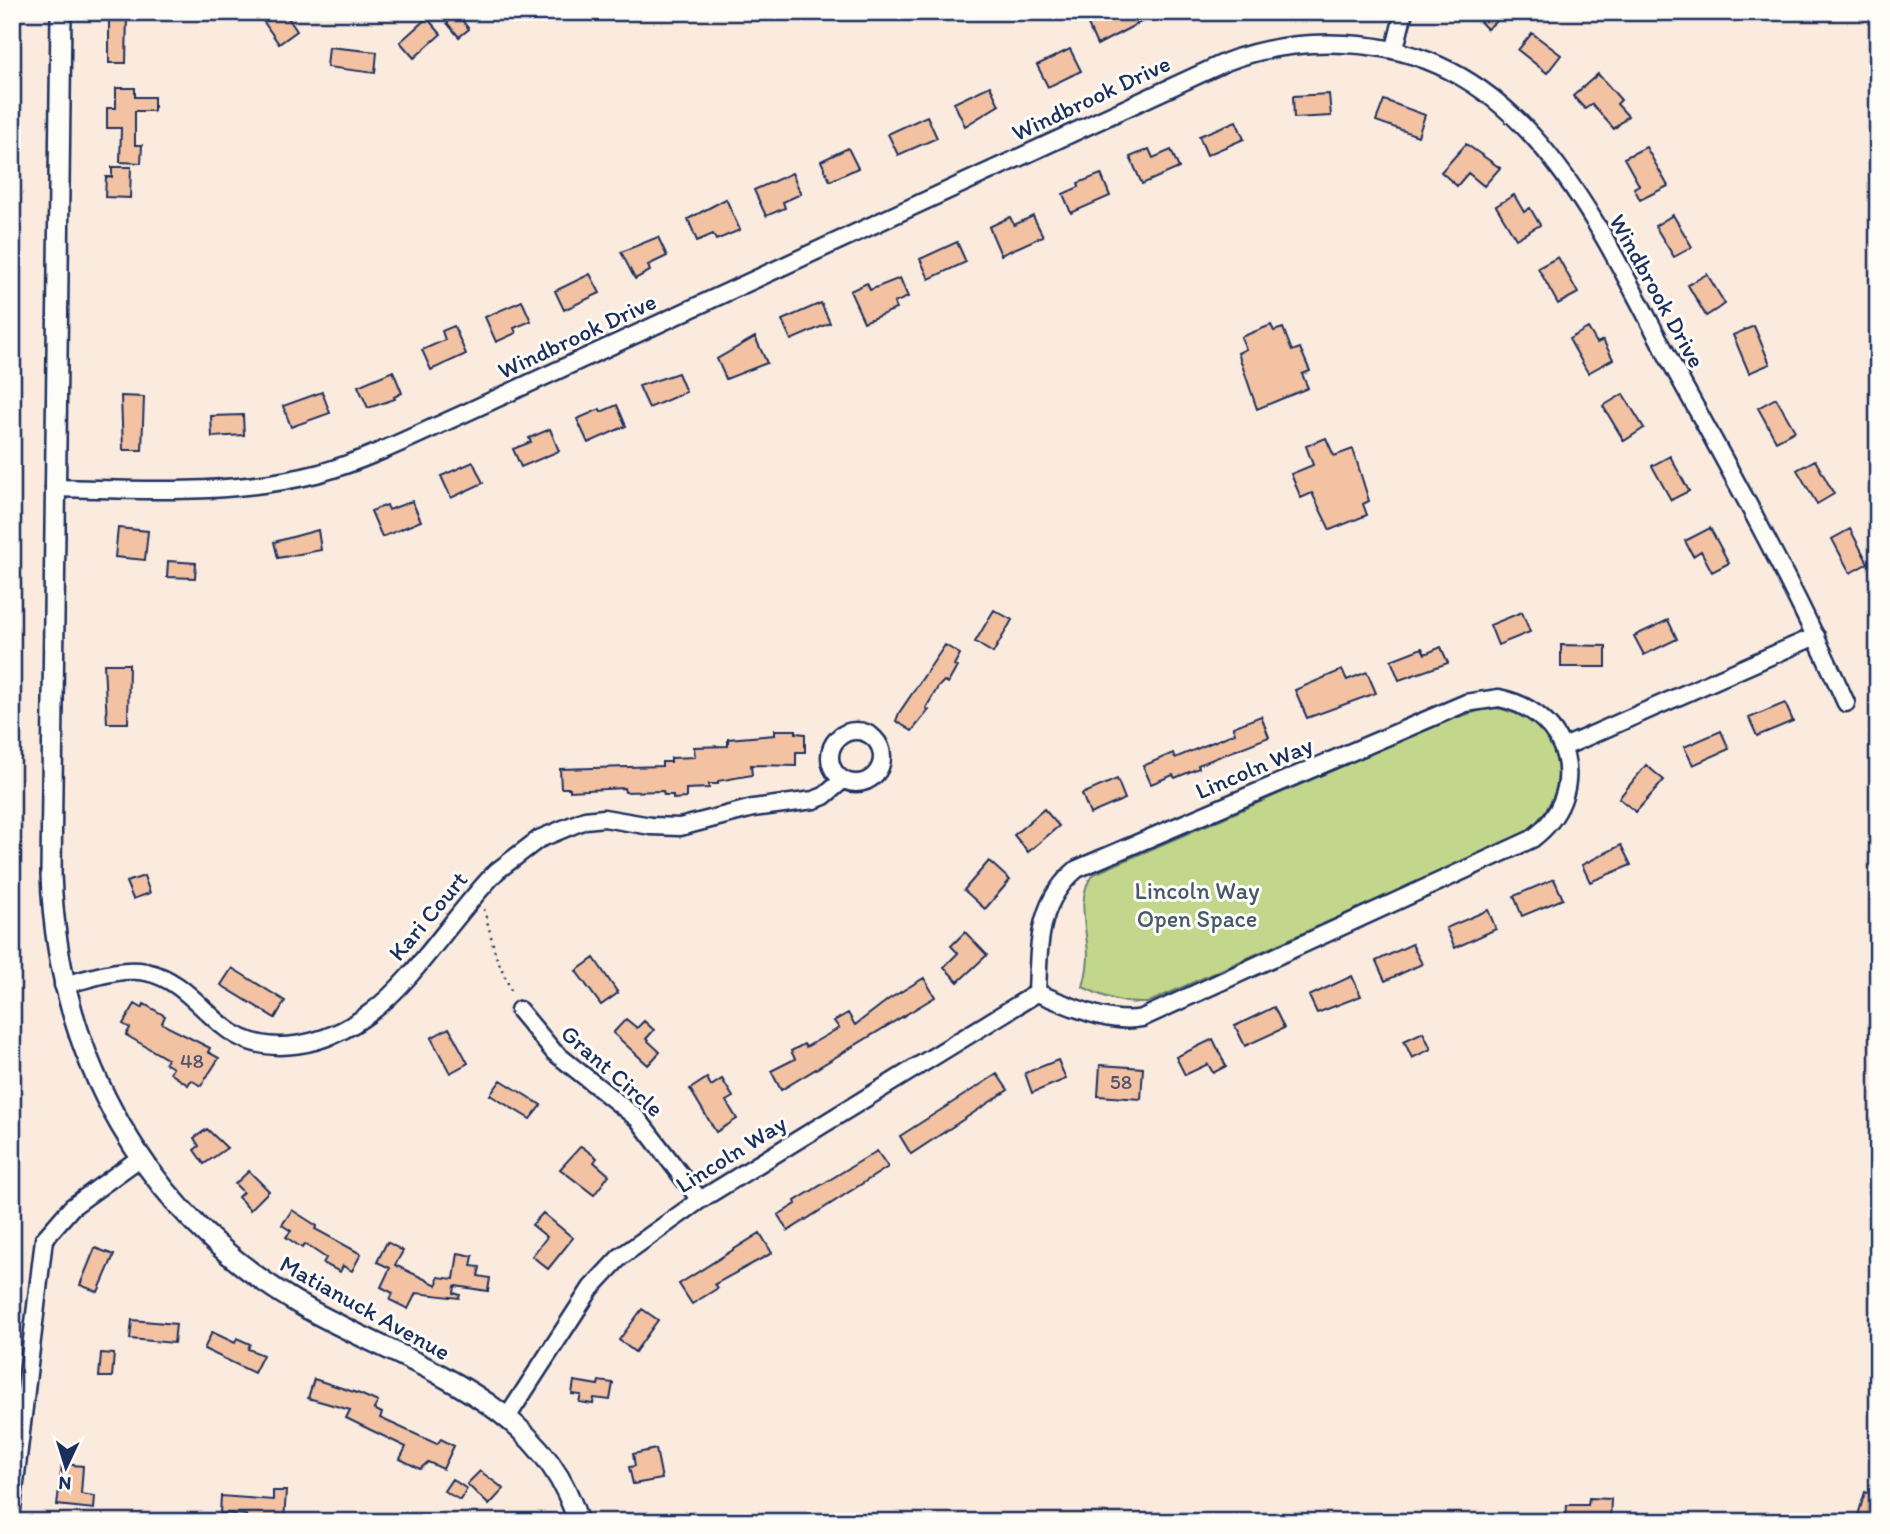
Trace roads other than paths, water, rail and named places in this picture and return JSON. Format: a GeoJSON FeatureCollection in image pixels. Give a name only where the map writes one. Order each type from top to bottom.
{"type":"FeatureCollection","features":[{"type":"Feature","properties":{"kind":"street","name":"Matianuck Avenue"},"geometry":{"type":"LineString","coordinates":[[61,12],[54,488],[52,917],[63,985],[90,1067],[141,1157],[196,1222],[268,1284],[308,1309],[471,1393],[508,1416],[527,1433],[551,1463],[569,1496],[578,1522]]}},
{"type":"Feature","properties":{"kind":"street"},"geometry":{"type":"LineString","coordinates":[[1395,48],[1404,12]]}},
{"type":"Feature","properties":{"kind":"street","name":"Windbrook Drive"},"geometry":{"type":"LineString","coordinates":[[54,488],[221,490],[272,483],[339,467],[440,424],[1238,57],[1273,47],[1298,44],[1395,48],[1444,68],[1489,93],[1522,121],[1549,152],[1596,226],[1777,555],[1846,703]]}},
{"type":"Feature","properties":{"kind":"street"},"geometry":{"type":"LineString","coordinates":[[1037,993],[1098,1014],[1129,1020],[1142,1018],[1521,845],[1541,832],[1558,809],[1566,784],[1564,747],[1816,636]]}},
{"type":"Feature","properties":{"kind":"street","name":"Lincoln Way"},"geometry":{"type":"LineString","coordinates":[[508,1416],[604,1272],[647,1236],[700,1200],[1037,993],[1039,943],[1046,908],[1057,888],[1077,869],[1474,700],[1499,698],[1527,707],[1548,723],[1564,747]]}},
{"type":"Feature","properties":{"kind":"street","name":"Kari Court"},"geometry":{"type":"LineString","coordinates":[[63,985],[118,972],[146,972],[179,986],[221,1025],[244,1039],[270,1047],[300,1044],[349,1026],[377,1007],[474,895],[514,856],[539,839],[578,821],[604,818],[666,828],[695,825],[752,808],[814,800],[824,796],[843,780]]}},
{"type":"Feature","properties":{"kind":"street","name":"Grant Circle"},"geometry":{"type":"LineString","coordinates":[[519,1010],[554,1052],[644,1126],[700,1200]]}},
{"type":"Feature","properties":{"kind":"street"},"geometry":{"type":"LineString","coordinates":[[12,1508],[15,1455],[44,1239],[72,1207],[141,1157]]}},
{"type":"Feature","properties":{"kind":"park label","name":"Lincoln Way Open Space"},"geometry":{"type":"Point","coordinates":[1197,905]}}]}
